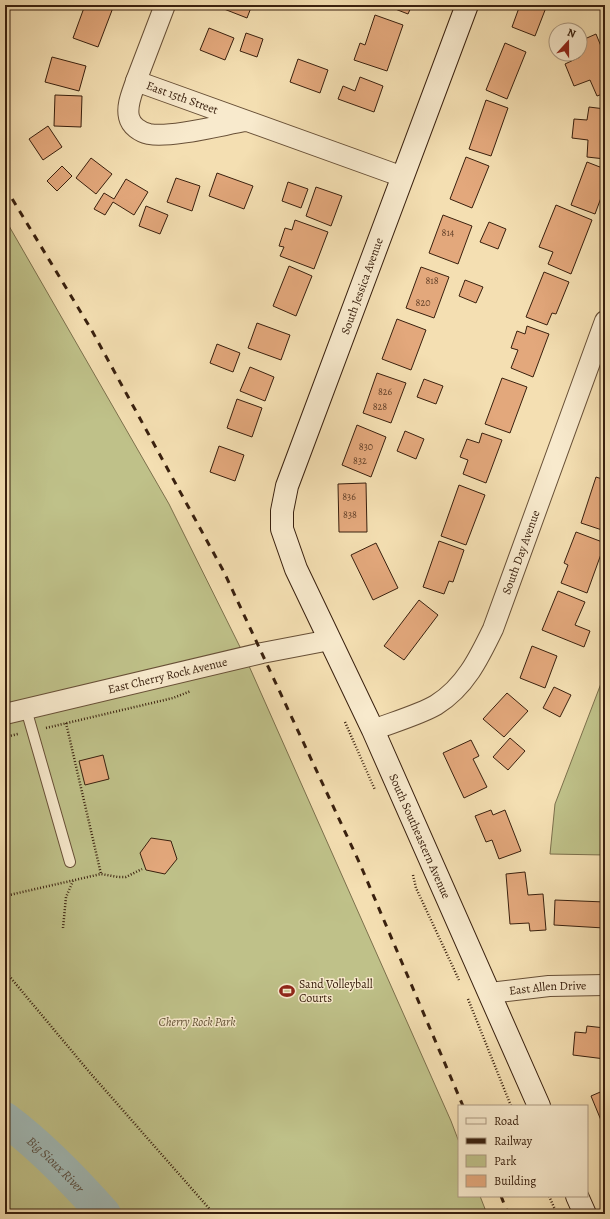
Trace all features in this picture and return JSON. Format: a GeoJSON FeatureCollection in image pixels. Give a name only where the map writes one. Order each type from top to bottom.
{"type":"FeatureCollection","features":[{"type":"Feature","properties":{"kind":"street"},"geometry":{"type":"LineString","coordinates":[[136,81],[165,5]]}},
{"type":"Feature","properties":{"kind":"street","name":"South Jessica Avenue"},"geometry":{"type":"LineString","coordinates":[[296,569],[282,529],[282,511],[287,486],[467,5]]}},
{"type":"Feature","properties":{"kind":"street","name":"East 15th Street"},"geometry":{"type":"LineString","coordinates":[[246,121],[166,134],[148,134],[136,129],[129,117],[129,103],[136,81],[403,177]]}},
{"type":"Feature","properties":{"kind":"street","name":"South Day Avenue"},"geometry":{"type":"LineString","coordinates":[[373,730],[436,705],[460,685],[476,664],[493,629],[605,321]]}},
{"type":"Feature","properties":{"kind":"street","name":"South Southeastern Avenue"},"geometry":{"type":"LineString","coordinates":[[296,569],[373,730],[539,1105]]}},
{"type":"Feature","properties":{"kind":"street","name":"East Cherry Rock Avenue"},"geometry":{"type":"LineString","coordinates":[[5,714],[262,653],[330,640]]}},
{"type":"Feature","properties":{"kind":"street","name":"East Allen Drive"},"geometry":{"type":"LineString","coordinates":[[490,993],[549,986],[605,985]]}},
{"type":"Feature","properties":{"kind":"street"},"geometry":{"type":"LineString","coordinates":[[578,1197],[585,1214]]}},
{"type":"Feature","properties":{"kind":"lane"},"geometry":{"type":"LineString","coordinates":[[26,709],[70,862]]}},
{"type":"Feature","properties":{"kind":"path"},"geometry":{"type":"LineString","coordinates":[[342,716],[378,796]]}},
{"type":"Feature","properties":{"kind":"path"},"geometry":{"type":"LineString","coordinates":[[66,723],[102,874]]}},
{"type":"Feature","properties":{"kind":"path"},"geometry":{"type":"LineString","coordinates":[[5,896],[102,874],[118,877],[126,876],[142,869]]}},
{"type":"Feature","properties":{"kind":"path"},"geometry":{"type":"LineString","coordinates":[[413,874],[416,888],[461,984]]}},
{"type":"Feature","properties":{"kind":"path"},"geometry":{"type":"LineString","coordinates":[[63,928],[66,897],[74,880]]}},
{"type":"Feature","properties":{"kind":"path"},"geometry":{"type":"LineString","coordinates":[[5,971],[90,1074],[214,1214]]}},
{"type":"Feature","properties":{"kind":"path"},"geometry":{"type":"LineString","coordinates":[[467,998],[511,1105]]}},
{"type":"Feature","properties":{"kind":"path"},"geometry":{"type":"LineString","coordinates":[[548,1197],[557,1214]]}},
{"type":"Feature","properties":{"kind":"green space","name":"Cherry Rock Park"},"geometry":{"type":"Polygon","coordinates":[[[5,219],[169,504],[245,657],[451,1121],[458,1139],[458,1197],[480,1197],[487,1214],[5,1214],[5,219]]]}},
{"type":"Feature","properties":{"kind":"green space"},"geometry":{"type":"Polygon","coordinates":[[[605,673],[605,855],[550,854],[555,804],[605,673]]]}},
{"type":"Feature","properties":{"kind":"building"},"geometry":{"type":"Polygon","coordinates":[[[85,5],[114,5],[98,47],[73,38],[85,5]]]}},
{"type":"Feature","properties":{"kind":"building"},"geometry":{"type":"Polygon","coordinates":[[[226,5],[252,5],[247,18],[224,9],[226,5]]]}},
{"type":"Feature","properties":{"kind":"building"},"geometry":{"type":"Polygon","coordinates":[[[391,5],[412,5],[408,14],[390,7],[391,5]]]}},
{"type":"Feature","properties":{"kind":"building"},"geometry":{"type":"Polygon","coordinates":[[[520,5],[547,5],[535,36],[512,27],[520,5]]]}},
{"type":"Feature","properties":{"kind":"building"},"geometry":{"type":"Polygon","coordinates":[[[375,15],[403,25],[387,71],[354,60],[360,43],[365,45],[375,15]]]}},
{"type":"Feature","properties":{"kind":"building"},"geometry":{"type":"Polygon","coordinates":[[[209,28],[234,38],[225,60],[200,50],[209,28]]]}},
{"type":"Feature","properties":{"kind":"building"},"geometry":{"type":"Polygon","coordinates":[[[246,33],[263,39],[257,57],[240,51],[246,33]]]}},
{"type":"Feature","properties":{"kind":"building"},"geometry":{"type":"Polygon","coordinates":[[[596,34],[605,56],[605,93],[597,96],[590,80],[574,86],[565,64],[569,62],[588,62],[588,38],[596,34]]]}},
{"type":"Feature","properties":{"kind":"building"},"geometry":{"type":"Polygon","coordinates":[[[505,43],[526,52],[507,99],[486,90],[505,43]]]}},
{"type":"Feature","properties":{"kind":"building"},"geometry":{"type":"Polygon","coordinates":[[[52,57],[86,66],[79,91],[45,82],[52,57]]]}},
{"type":"Feature","properties":{"kind":"building"},"geometry":{"type":"Polygon","coordinates":[[[298,59],[328,70],[320,93],[290,82],[298,59]]]}},
{"type":"Feature","properties":{"kind":"building"},"geometry":{"type":"Polygon","coordinates":[[[360,77],[383,86],[374,112],[338,99],[343,86],[355,91],[360,77]]]}},
{"type":"Feature","properties":{"kind":"building"},"geometry":{"type":"Polygon","coordinates":[[[55,95],[82,96],[81,127],[54,126],[55,95]]]}},
{"type":"Feature","properties":{"kind":"building"},"geometry":{"type":"Polygon","coordinates":[[[486,100],[508,108],[491,156],[469,149],[486,100]]]}},
{"type":"Feature","properties":{"kind":"building"},"geometry":{"type":"Polygon","coordinates":[[[589,107],[605,109],[605,159],[587,157],[588,140],[572,138],[574,119],[587,120],[589,107]]]}},
{"type":"Feature","properties":{"kind":"building"},"geometry":{"type":"Polygon","coordinates":[[[48,126],[62,147],[43,160],[29,139],[48,126]]]}},
{"type":"Feature","properties":{"kind":"building"},"geometry":{"type":"Polygon","coordinates":[[[466,157],[489,166],[472,208],[450,199],[466,157]]]}},
{"type":"Feature","properties":{"kind":"building"},"geometry":{"type":"Polygon","coordinates":[[[91,158],[112,174],[96,194],[76,178],[91,158]]]}},
{"type":"Feature","properties":{"kind":"building"},"geometry":{"type":"Polygon","coordinates":[[[587,162],[605,169],[605,187],[595,214],[571,205],[587,162]]]}},
{"type":"Feature","properties":{"kind":"building"},"geometry":{"type":"Polygon","coordinates":[[[62,166],[72,176],[57,191],[47,181],[62,166]]]}},
{"type":"Feature","properties":{"kind":"building"},"geometry":{"type":"Polygon","coordinates":[[[217,173],[253,186],[244,209],[209,196],[217,173]]]}},
{"type":"Feature","properties":{"kind":"building"},"geometry":{"type":"Polygon","coordinates":[[[176,178],[200,186],[192,211],[167,202],[176,178]]]}},
{"type":"Feature","properties":{"kind":"building"},"geometry":{"type":"Polygon","coordinates":[[[126,179],[148,192],[134,215],[113,202],[105,215],[94,209],[104,193],[114,199],[126,179]]]}},
{"type":"Feature","properties":{"kind":"building"},"geometry":{"type":"Polygon","coordinates":[[[288,182],[308,189],[301,208],[282,201],[288,182]]]}},
{"type":"Feature","properties":{"kind":"building"},"geometry":{"type":"Polygon","coordinates":[[[316,187],[342,196],[331,226],[306,216],[316,187]]]}},
{"type":"Feature","properties":{"kind":"building"},"geometry":{"type":"Polygon","coordinates":[[[556,205],[592,220],[571,274],[548,264],[553,252],[539,247],[556,205]]]}},
{"type":"Feature","properties":{"kind":"building"},"geometry":{"type":"Polygon","coordinates":[[[146,206],[168,215],[160,234],[139,226],[146,206]]]}},
{"type":"Feature","properties":{"kind":"building"},"geometry":{"type":"Polygon","coordinates":[[[443,215],[472,226],[458,264],[429,253],[443,215]]]}},
{"type":"Feature","properties":{"kind":"building"},"geometry":{"type":"Polygon","coordinates":[[[295,220],[328,232],[314,269],[280,256],[284,247],[279,246],[285,228],[292,230],[295,220]]]}},
{"type":"Feature","properties":{"kind":"building"},"geometry":{"type":"Polygon","coordinates":[[[489,222],[506,229],[498,249],[480,242],[489,222]]]}},
{"type":"Feature","properties":{"kind":"building"},"geometry":{"type":"Polygon","coordinates":[[[289,266],[312,276],[296,316],[273,306],[289,266]]]}},
{"type":"Feature","properties":{"kind":"building"},"geometry":{"type":"Polygon","coordinates":[[[421,267],[449,277],[434,318],[406,308],[421,267]]]}},
{"type":"Feature","properties":{"kind":"building"},"geometry":{"type":"Polygon","coordinates":[[[544,272],[569,282],[556,314],[552,313],[547,325],[526,317],[544,272]]]}},
{"type":"Feature","properties":{"kind":"building"},"geometry":{"type":"Polygon","coordinates":[[[465,280],[483,287],[476,303],[459,296],[465,280]]]}},
{"type":"Feature","properties":{"kind":"building"},"geometry":{"type":"Polygon","coordinates":[[[397,319],[426,330],[411,370],[382,359],[397,319]]]}},
{"type":"Feature","properties":{"kind":"building"},"geometry":{"type":"Polygon","coordinates":[[[257,323],[290,335],[281,360],[248,348],[257,323]]]}},
{"type":"Feature","properties":{"kind":"building"},"geometry":{"type":"Polygon","coordinates":[[[527,326],[549,334],[533,377],[511,368],[518,350],[511,348],[517,331],[525,334],[527,326]]]}},
{"type":"Feature","properties":{"kind":"building"},"geometry":{"type":"Polygon","coordinates":[[[217,344],[240,353],[233,372],[210,363],[217,344]]]}},
{"type":"Feature","properties":{"kind":"building"},"geometry":{"type":"Polygon","coordinates":[[[250,367],[274,377],[265,401],[240,391],[250,367]]]}},
{"type":"Feature","properties":{"kind":"building"},"geometry":{"type":"Polygon","coordinates":[[[377,373],[406,383],[391,423],[363,413],[377,373]]]}},
{"type":"Feature","properties":{"kind":"building"},"geometry":{"type":"Polygon","coordinates":[[[502,378],[527,387],[510,433],[485,424],[502,378]]]}},
{"type":"Feature","properties":{"kind":"building"},"geometry":{"type":"Polygon","coordinates":[[[424,379],[443,386],[436,404],[417,397],[424,379]]]}},
{"type":"Feature","properties":{"kind":"building"},"geometry":{"type":"Polygon","coordinates":[[[237,399],[262,408],[252,437],[227,428],[237,399]]]}},
{"type":"Feature","properties":{"kind":"building"},"geometry":{"type":"Polygon","coordinates":[[[357,425],[386,437],[371,477],[342,465],[357,425]]]}},
{"type":"Feature","properties":{"kind":"building"},"geometry":{"type":"Polygon","coordinates":[[[405,431],[424,439],[416,459],[397,451],[405,431]]]}},
{"type":"Feature","properties":{"kind":"building"},"geometry":{"type":"Polygon","coordinates":[[[482,433],[502,440],[486,483],[463,474],[468,460],[460,457],[467,439],[479,443],[482,433]]]}},
{"type":"Feature","properties":{"kind":"building"},"geometry":{"type":"Polygon","coordinates":[[[219,446],[244,455],[235,481],[210,472],[219,446]]]}},
{"type":"Feature","properties":{"kind":"building"},"geometry":{"type":"Polygon","coordinates":[[[596,477],[605,480],[605,531],[581,523],[596,477]]]}},
{"type":"Feature","properties":{"kind":"building"},"geometry":{"type":"Polygon","coordinates":[[[366,483],[367,532],[339,532],[338,484],[366,483]]]}},
{"type":"Feature","properties":{"kind":"building"},"geometry":{"type":"Polygon","coordinates":[[[459,485],[485,495],[466,545],[441,536],[459,485]]]}},
{"type":"Feature","properties":{"kind":"building"},"geometry":{"type":"Polygon","coordinates":[[[576,532],[605,543],[587,593],[561,583],[568,565],[564,563],[576,532]]]}},
{"type":"Feature","properties":{"kind":"building"},"geometry":{"type":"Polygon","coordinates":[[[439,541],[464,550],[453,582],[449,581],[444,594],[423,587],[439,541]]]}},
{"type":"Feature","properties":{"kind":"building"},"geometry":{"type":"Polygon","coordinates":[[[376,543],[398,588],[373,600],[351,555],[376,543]]]}},
{"type":"Feature","properties":{"kind":"building"},"geometry":{"type":"Polygon","coordinates":[[[558,591],[585,602],[575,625],[590,631],[584,647],[542,630],[558,591]]]}},
{"type":"Feature","properties":{"kind":"building"},"geometry":{"type":"Polygon","coordinates":[[[419,600],[438,615],[404,660],[384,646],[419,600]]]}},
{"type":"Feature","properties":{"kind":"building"},"geometry":{"type":"Polygon","coordinates":[[[532,646],[557,656],[545,688],[520,678],[532,646]]]}},
{"type":"Feature","properties":{"kind":"building"},"geometry":{"type":"Polygon","coordinates":[[[554,687],[571,695],[560,717],[543,708],[554,687]]]}},
{"type":"Feature","properties":{"kind":"building"},"geometry":{"type":"Polygon","coordinates":[[[507,693],[528,711],[504,737],[483,719],[507,693]]]}},
{"type":"Feature","properties":{"kind":"building"},"geometry":{"type":"Polygon","coordinates":[[[510,738],[525,751],[508,770],[493,757],[510,738]]]}},
{"type":"Feature","properties":{"kind":"building"},"geometry":{"type":"Polygon","coordinates":[[[471,740],[479,756],[473,759],[487,787],[464,798],[443,753],[471,740]]]}},
{"type":"Feature","properties":{"kind":"building"},"geometry":{"type":"Polygon","coordinates":[[[103,755],[109,779],[85,785],[79,761],[103,755]]]}},
{"type":"Feature","properties":{"kind":"building"},"geometry":{"type":"Polygon","coordinates":[[[491,810],[493,815],[505,810],[521,851],[499,859],[492,840],[486,842],[475,816],[491,810]]]}},
{"type":"Feature","properties":{"kind":"building"},"geometry":{"type":"Polygon","coordinates":[[[151,838],[171,841],[177,859],[165,874],[146,870],[140,853],[151,838]]]}},
{"type":"Feature","properties":{"kind":"building"},"geometry":{"type":"Polygon","coordinates":[[[525,872],[528,895],[543,894],[546,930],[530,931],[529,923],[510,924],[506,874],[525,872]]]}},
{"type":"Feature","properties":{"kind":"building"},"geometry":{"type":"Polygon","coordinates":[[[555,900],[605,902],[604,928],[554,925],[555,900]]]}},
{"type":"Feature","properties":{"kind":"building"},"geometry":{"type":"Polygon","coordinates":[[[587,1026],[605,1028],[605,1059],[573,1055],[575,1032],[586,1033],[587,1026]]]}},
{"type":"Feature","properties":{"kind":"building"},"geometry":{"type":"Polygon","coordinates":[[[605,1090],[605,1130],[591,1096],[605,1090]]]}},
{"type":"Feature","properties":{"kind":"waterway","name":"Big Sioux River"},"geometry":{"type":"LineString","coordinates":[[5,1119],[57,1164],[104,1214]]}},
{"type":"Feature","properties":{"kind":"railway"},"geometry":{"type":"LineString","coordinates":[[5,187],[91,329],[224,572],[360,864],[463,1105]]}},
{"type":"Feature","properties":{"kind":"railway"},"geometry":{"type":"LineString","coordinates":[[501,1197],[508,1214]]}},
{"type":"Feature","properties":{"kind":"place","name":"Sand Volleyball Courts"},"geometry":{"type":"Point","coordinates":[287,991]}}]}
